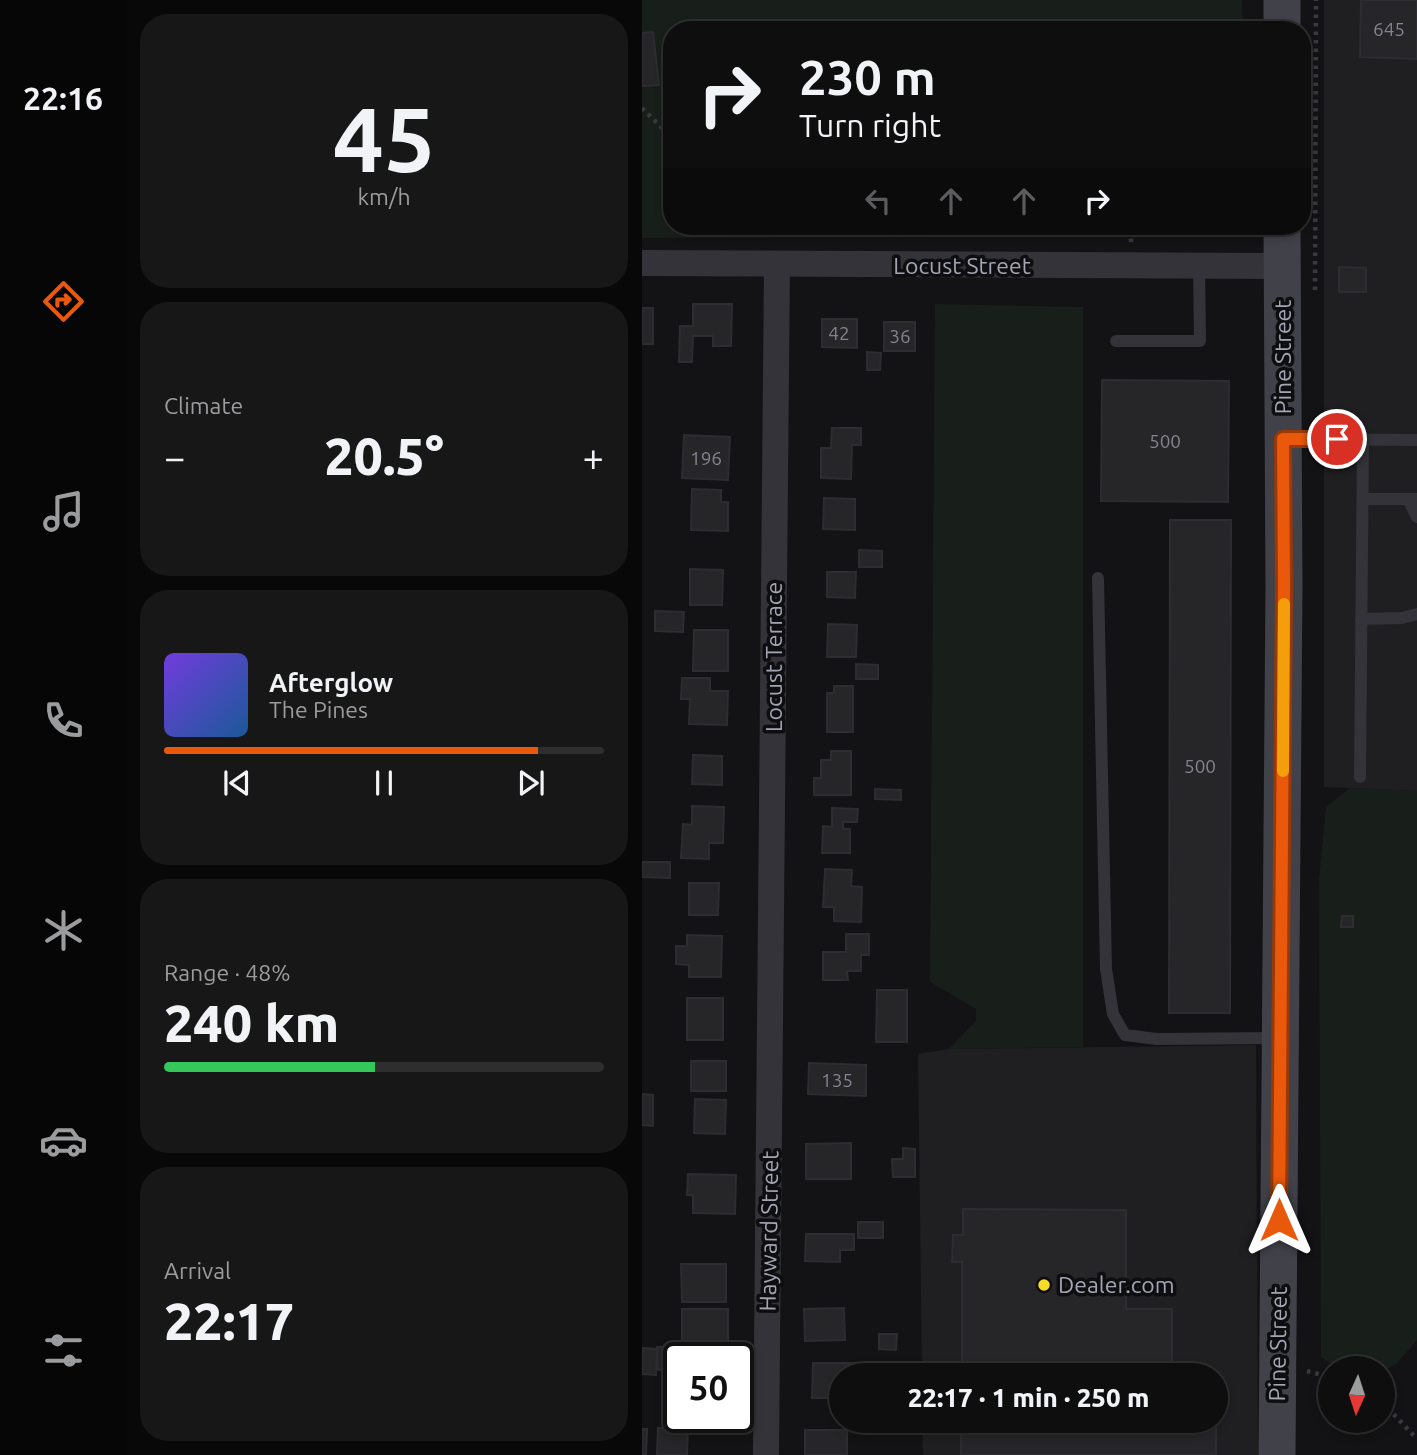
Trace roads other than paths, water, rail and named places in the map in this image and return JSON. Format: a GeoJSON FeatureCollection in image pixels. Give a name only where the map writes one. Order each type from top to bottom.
{"type":"FeatureCollection","features":[{"type":"Feature","properties":{"kind":"main road"},"geometry":{"type":"LineString","coordinates":[[1282,0],[1282,21]]}},
{"type":"Feature","properties":{"kind":"main road","name":"Pine Street"},"geometry":{"type":"LineString","coordinates":[[1277,1455],[1284,586],[1282,235]]}},
{"type":"Feature","properties":{"kind":"street","name":"Locust Street"},"geometry":{"type":"LineString","coordinates":[[642,263],[1282,266]]}},
{"type":"Feature","properties":{"kind":"street","name":"Locust Terrace"},"geometry":{"type":"LineString","coordinates":[[771,1049],[777,264]]}},
{"type":"Feature","properties":{"kind":"street","name":"Hayward Street"},"geometry":{"type":"LineString","coordinates":[[766,1455],[771,1049]]}},
{"type":"Feature","properties":{"kind":"lane"},"geometry":{"type":"LineString","coordinates":[[1116,341],[1200,341],[1199,266]]}},
{"type":"Feature","properties":{"kind":"lane"},"geometry":{"type":"LineString","coordinates":[[1283,439],[1417,440]]}},
{"type":"Feature","properties":{"kind":"lane"},"geometry":{"type":"LineString","coordinates":[[1360,777],[1363,439]]}},
{"type":"Feature","properties":{"kind":"lane"},"geometry":{"type":"LineString","coordinates":[[1363,499],[1413,499],[1417,517]]}},
{"type":"Feature","properties":{"kind":"lane"},"geometry":{"type":"LineString","coordinates":[[1098,578],[1106,969],[1113,1014],[1125,1035],[1156,1039],[1280,1038]]}},
{"type":"Feature","properties":{"kind":"lane"},"geometry":{"type":"LineString","coordinates":[[1361,619],[1402,618],[1417,614]]}},
{"type":"Feature","properties":{"kind":"place","name":"Dealer.com"},"geometry":{"type":"Point","coordinates":[1044,1285]}}]}
